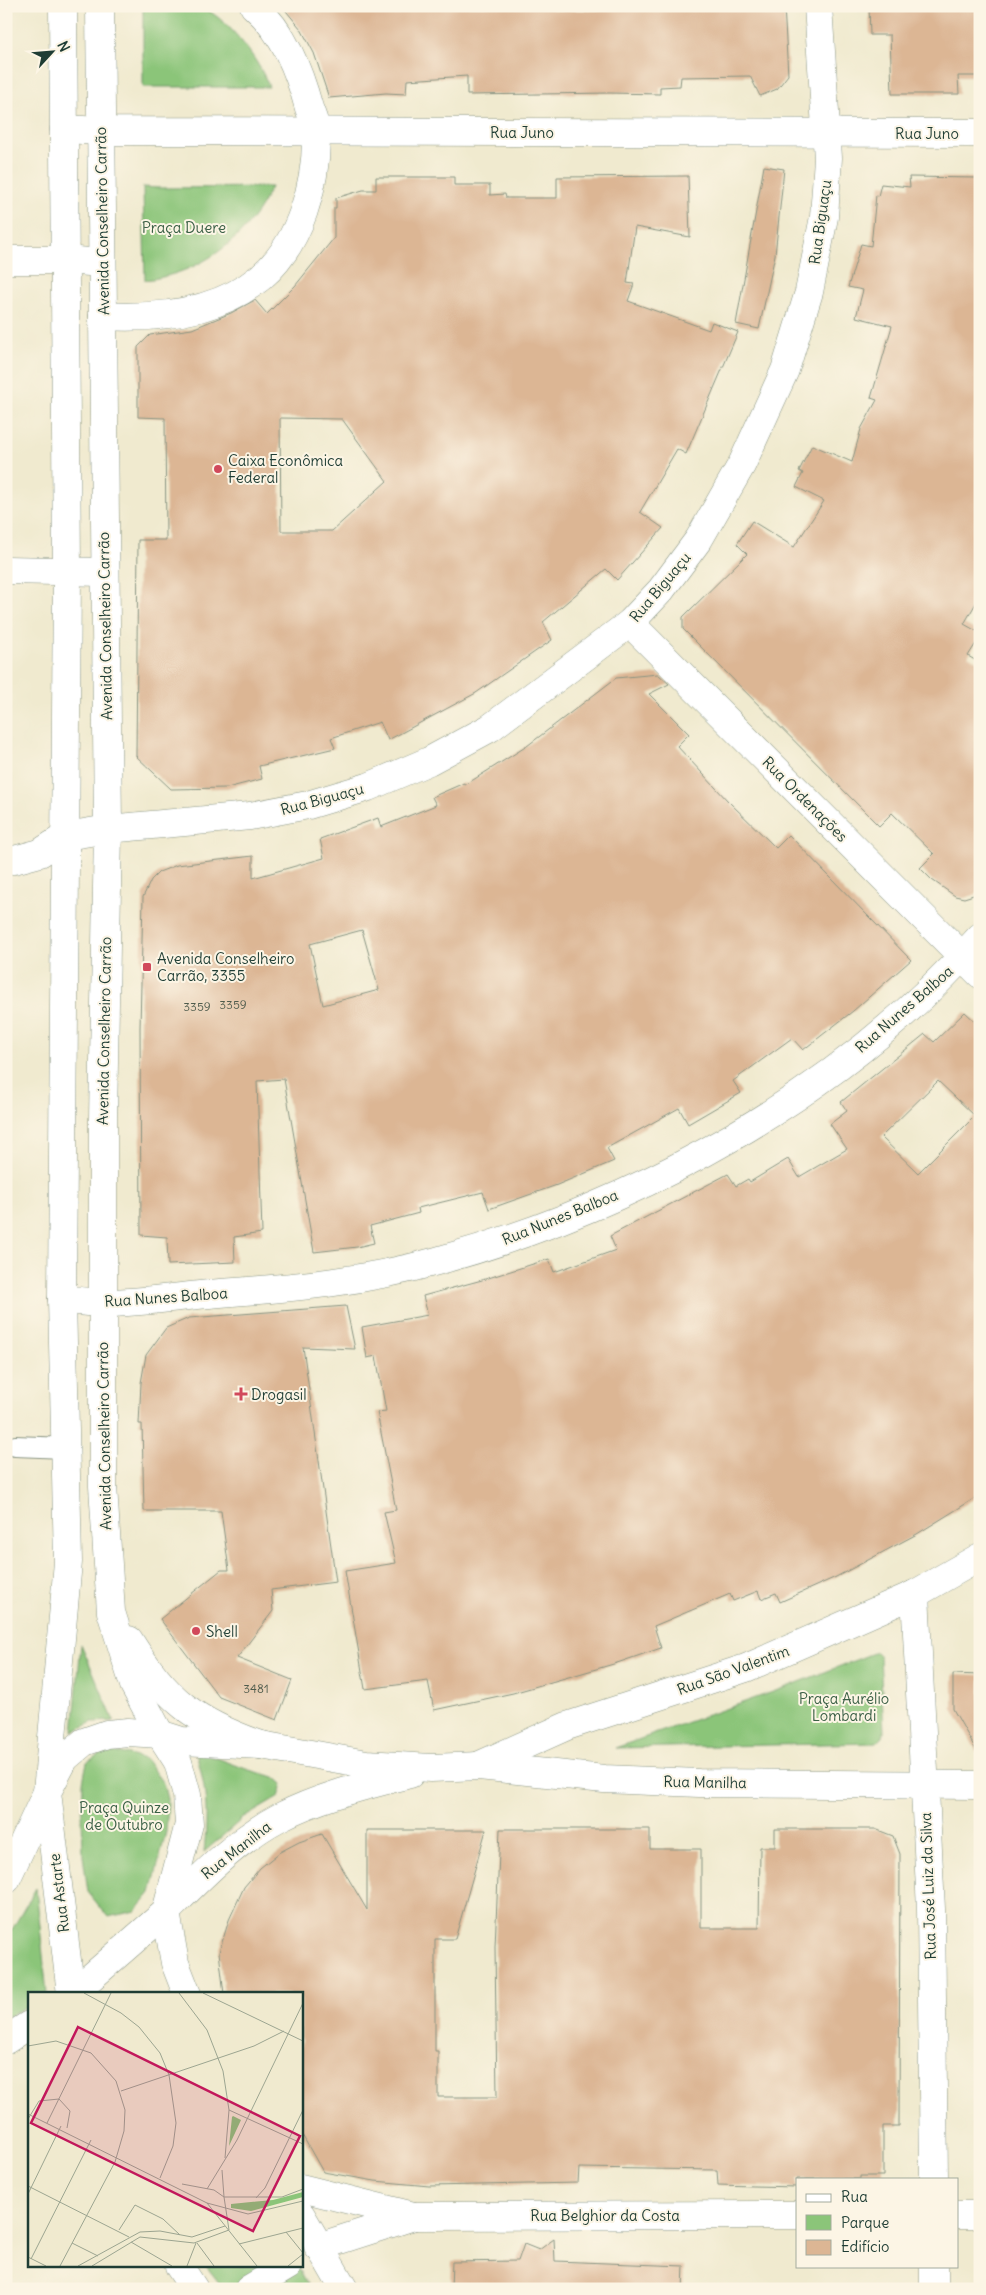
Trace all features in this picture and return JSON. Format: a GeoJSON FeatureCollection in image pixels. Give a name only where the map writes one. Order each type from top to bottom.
{"type":"FeatureCollection","features":[{"type":"Feature","properties":{"kind":"street"},"geometry":{"type":"LineString","coordinates":[[6,1880],[47,1792],[68,1562],[62,1299],[67,572],[62,6]]}},
{"type":"Feature","properties":{"kind":"street","name":"Avenida Conselheiro Carrão"},"geometry":{"type":"LineString","coordinates":[[100,6],[104,572],[108,829],[102,1120],[103,1486],[111,1612],[134,1685],[160,1734],[178,1762],[187,1795],[189,1824],[166,1912]]}},
{"type":"Feature","properties":{"kind":"street"},"geometry":{"type":"LineString","coordinates":[[103,316],[134,318],[214,304],[260,278],[279,259],[300,221],[314,163],[316,131],[294,62],[266,16],[254,6]]}},
{"type":"Feature","properties":{"kind":"street","name":"Rua Biguaçu"},"geometry":{"type":"LineString","coordinates":[[66,836],[108,829],[250,816],[308,805],[368,786],[428,761],[490,728],[630,623],[661,590],[699,539],[742,464],[786,370],[809,292],[824,216],[828,158],[818,6]]}},
{"type":"Feature","properties":{"kind":"street","name":"Rua Juno"},"geometry":{"type":"LineString","coordinates":[[64,129],[101,131],[980,134]]}},
{"type":"Feature","properties":{"kind":"street"},"geometry":{"type":"LineString","coordinates":[[6,260],[65,260],[102,263]]}},
{"type":"Feature","properties":{"kind":"street"},"geometry":{"type":"LineString","coordinates":[[6,570],[104,572]]}},
{"type":"Feature","properties":{"kind":"street","name":"Rua Ordenações"},"geometry":{"type":"LineString","coordinates":[[630,623],[974,956]]}},
{"type":"Feature","properties":{"kind":"street"},"geometry":{"type":"LineString","coordinates":[[6,859],[14,860],[40,853],[66,836]]}},
{"type":"Feature","properties":{"kind":"street","name":"Rua Nunes Balboa"},"geometry":{"type":"LineString","coordinates":[[62,1299],[102,1303],[316,1284],[380,1274],[436,1262],[508,1239],[589,1209],[671,1170],[742,1132],[827,1075],[974,956]]}},
{"type":"Feature","properties":{"kind":"street","name":"Rua São Valentim"},"geometry":{"type":"LineString","coordinates":[[479,1766],[567,1726],[746,1668],[915,1594],[980,1557]]}},
{"type":"Feature","properties":{"kind":"street","name":"Rua José Luiz da Silva"},"geometry":{"type":"LineString","coordinates":[[915,1594],[931,1909],[934,2178]]}},
{"type":"Feature","properties":{"kind":"street"},"geometry":{"type":"LineString","coordinates":[[111,1612],[142,1661],[163,1687],[182,1705],[219,1729],[261,1744]]}},
{"type":"Feature","properties":{"kind":"street","name":"Rua Manilha"},"geometry":{"type":"LineString","coordinates":[[47,1792],[65,1758],[84,1742],[114,1733],[128,1732],[160,1734],[182,1741],[261,1744],[366,1764],[430,1768],[479,1766],[604,1779],[699,1783],[980,1785]]}},
{"type":"Feature","properties":{"kind":"street","name":"Rua Manilha"},"geometry":{"type":"LineString","coordinates":[[166,1912],[206,1873],[250,1836],[278,1818],[312,1802],[430,1768]]}},
{"type":"Feature","properties":{"kind":"street","name":"Rua Astarte"},"geometry":{"type":"LineString","coordinates":[[47,1792],[72,1992]]}},
{"type":"Feature","properties":{"kind":"street"},"geometry":{"type":"LineString","coordinates":[[74,1992],[166,1912]]}},
{"type":"Feature","properties":{"kind":"street"},"geometry":{"type":"LineString","coordinates":[[166,1912],[176,1963],[185,1992]]}},
{"type":"Feature","properties":{"kind":"street"},"geometry":{"type":"LineString","coordinates":[[6,2040],[28,2026]]}},
{"type":"Feature","properties":{"kind":"street","name":"Rua Belghior da Costa"},"geometry":{"type":"LineString","coordinates":[[302,2188],[414,2216],[796,2215]]}},
{"type":"Feature","properties":{"kind":"street"},"geometry":{"type":"LineString","coordinates":[[958,2215],[980,2215]]}},
{"type":"Feature","properties":{"kind":"street","name":"Rua Belghior da Costa"},"geometry":{"type":"LineString","coordinates":[[310,2252],[414,2216]]}},
{"type":"Feature","properties":{"kind":"street"},"geometry":{"type":"LineString","coordinates":[[302,2219],[310,2252],[344,2289]]}},
{"type":"Feature","properties":{"kind":"street"},"geometry":{"type":"LineString","coordinates":[[180,2268],[194,2289]]}},
{"type":"Feature","properties":{"kind":"street"},"geometry":{"type":"LineString","coordinates":[[250,2289],[285,2268]]}},
{"type":"Feature","properties":{"kind":"street"},"geometry":{"type":"LineString","coordinates":[[934,2268],[934,2289]]}},
{"type":"Feature","properties":{"kind":"lane"},"geometry":{"type":"LineString","coordinates":[[15,1446],[65,1448]]}},
{"type":"Feature","properties":{"kind":"green space"},"geometry":{"type":"Polygon","coordinates":[[[191,5],[208,10],[240,39],[258,64],[269,87],[143,87],[143,6],[191,5]]]}},
{"type":"Feature","properties":{"kind":"green space","name":"Praça Duere"},"geometry":{"type":"Polygon","coordinates":[[[143,187],[271,187],[262,205],[250,222],[220,250],[185,270],[145,280],[143,187]]]}},
{"type":"Feature","properties":{"kind":"green space"},"geometry":{"type":"Polygon","coordinates":[[[81,1644],[114,1721],[92,1722],[73,1732],[81,1644]]]}},
{"type":"Feature","properties":{"kind":"green space","name":"Praça Aurélio Lombardi"},"geometry":{"type":"Polygon","coordinates":[[[876,1652],[880,1656],[884,1732],[883,1737],[877,1743],[615,1748],[784,1688],[876,1652]]]}},
{"type":"Feature","properties":{"kind":"green space","name":"Praça Quinze de Outubro"},"geometry":{"type":"Polygon","coordinates":[[[195,1750],[249,1770],[275,1777],[283,1784],[279,1797],[242,1819],[204,1852],[206,1800],[195,1750]]]}},
{"type":"Feature","properties":{"kind":"green space","name":"Praça Quinze de Outubro"},"geometry":{"type":"Polygon","coordinates":[[[106,1751],[145,1759],[163,1783],[168,1803],[166,1832],[151,1893],[136,1911],[108,1917],[88,1892],[83,1856],[82,1815],[83,1782],[87,1762],[106,1751]]]}},
{"type":"Feature","properties":{"kind":"green space"},"geometry":{"type":"Polygon","coordinates":[[[36,1888],[47,1992],[28,1992],[28,2006],[6,2018],[6,1940],[36,1888]]]}},
{"type":"Feature","properties":{"kind":"green space"},"geometry":{"type":"Polygon","coordinates":[[[208,2268],[298,2268],[311,2289],[224,2289],[208,2268]]]}},
{"type":"Feature","properties":{"kind":"building"},"geometry":{"type":"Polygon","coordinates":[[[282,6],[554,6],[554,10],[611,10],[611,6],[784,6],[788,75],[777,89],[760,96],[750,76],[681,77],[680,86],[660,87],[660,94],[467,95],[467,76],[407,80],[406,94],[386,93],[329,98],[314,53],[301,29],[282,6]]]}},
{"type":"Feature","properties":{"kind":"building"},"geometry":{"type":"Polygon","coordinates":[[[869,6],[980,6],[980,76],[958,76],[959,94],[892,94],[890,35],[870,35],[869,6]]]}},
{"type":"Feature","properties":{"kind":"building"},"geometry":{"type":"Polygon","coordinates":[[[764,166],[784,169],[775,255],[759,329],[736,324],[764,166]]]}},
{"type":"Feature","properties":{"kind":"building"},"geometry":{"type":"Polygon","coordinates":[[[688,176],[690,237],[635,227],[627,283],[634,284],[628,301],[709,330],[712,322],[738,332],[686,454],[677,449],[640,512],[663,528],[617,580],[606,569],[543,622],[552,640],[476,693],[388,740],[380,722],[331,738],[335,748],[259,766],[262,779],[227,788],[171,789],[136,756],[138,540],[166,540],[165,418],[138,417],[138,347],[150,335],[192,329],[231,313],[255,300],[267,314],[295,286],[334,238],[336,198],[363,190],[376,190],[376,177],[454,177],[454,185],[490,185],[490,195],[505,194],[506,198],[557,198],[557,177],[688,176]],[[280,418],[281,531],[332,531],[387,481],[342,419],[280,418]]]}},
{"type":"Feature","properties":{"kind":"building"},"geometry":{"type":"Polygon","coordinates":[[[909,177],[978,178],[978,192],[980,192],[980,596],[964,624],[980,633],[980,637],[968,656],[980,663],[980,893],[964,898],[955,896],[932,880],[920,868],[934,854],[892,813],[879,826],[683,629],[683,617],[747,554],[737,544],[752,521],[794,547],[824,501],[796,487],[803,473],[799,471],[812,445],[852,462],[861,429],[877,400],[871,398],[892,326],[856,317],[863,290],[848,287],[861,244],[871,246],[876,195],[878,196],[881,184],[910,187],[909,177]]]}},
{"type":"Feature","properties":{"kind":"building"},"geometry":{"type":"Polygon","coordinates":[[[658,674],[669,684],[649,694],[689,734],[677,746],[728,801],[776,848],[789,835],[911,960],[853,1011],[803,1050],[792,1038],[733,1081],[741,1093],[688,1124],[679,1108],[607,1148],[614,1161],[557,1185],[489,1209],[483,1192],[418,1208],[419,1213],[370,1226],[374,1243],[357,1247],[314,1252],[284,1079],[257,1081],[262,1233],[234,1237],[235,1262],[168,1265],[167,1237],[141,1235],[140,1028],[143,897],[151,880],[159,872],[177,865],[253,856],[253,878],[324,858],[320,839],[378,818],[381,827],[436,805],[432,797],[464,783],[465,785],[527,746],[616,678],[658,674]],[[362,930],[310,944],[323,1005],[379,990],[362,930]]]}},
{"type":"Feature","properties":{"kind":"building"},"geometry":{"type":"Polygon","coordinates":[[[965,1012],[980,1026],[980,1495],[917,1534],[836,1577],[780,1602],[776,1593],[761,1599],[758,1591],[733,1601],[730,1594],[654,1626],[661,1648],[617,1663],[513,1693],[434,1710],[428,1681],[365,1689],[345,1571],[396,1563],[384,1512],[396,1510],[377,1412],[386,1411],[376,1356],[367,1358],[362,1327],[428,1315],[423,1296],[549,1259],[554,1272],[616,1250],[610,1236],[728,1174],[736,1186],[748,1179],[750,1182],[788,1159],[799,1177],[847,1149],[830,1124],[847,1111],[841,1102],[925,1034],[934,1042],[965,1012]],[[938,1081],[881,1137],[918,1173],[975,1116],[938,1081]]]}},
{"type":"Feature","properties":{"kind":"building"},"geometry":{"type":"Polygon","coordinates":[[[346,1306],[355,1349],[303,1347],[336,1582],[271,1590],[273,1611],[237,1658],[292,1680],[277,1720],[219,1697],[160,1619],[221,1570],[229,1570],[221,1511],[144,1511],[142,1424],[139,1424],[141,1383],[146,1355],[166,1328],[189,1318],[346,1306]]]}},
{"type":"Feature","properties":{"kind":"building"},"geometry":{"type":"Polygon","coordinates":[[[953,1674],[980,1675],[980,1757],[953,1709],[953,1674]]]}},
{"type":"Feature","properties":{"kind":"building"},"geometry":{"type":"Polygon","coordinates":[[[500,1829],[650,1829],[650,1849],[701,1849],[701,1928],[759,1928],[760,1847],[775,1847],[775,1829],[875,1829],[893,1836],[900,1854],[899,2126],[883,2126],[883,2176],[796,2178],[796,2187],[753,2186],[718,2185],[717,2170],[579,2168],[578,2183],[429,2186],[375,2181],[323,2172],[302,2135],[302,1992],[224,1992],[219,1952],[229,1920],[244,1887],[260,1868],[280,1852],[299,1842],[322,1834],[367,1910],[367,1830],[486,1830],[455,1939],[435,1939],[435,2051],[438,2051],[438,2097],[497,2097],[495,1947],[500,1829]]]}},
{"type":"Feature","properties":{"kind":"building"},"geometry":{"type":"Polygon","coordinates":[[[554,2239],[555,2261],[684,2266],[683,2289],[451,2289],[452,2262],[518,2261],[524,2244],[539,2250],[554,2239]]]}},
{"type":"Feature","properties":{"kind":"place","name":"Caixa Econômica Federal"},"geometry":{"type":"Point","coordinates":[218,469]}},
{"type":"Feature","properties":{"kind":"place","name":"Avenida Conselheiro Carrão, 3355"},"geometry":{"type":"Point","coordinates":[147,967]}},
{"type":"Feature","properties":{"kind":"place","name":"Drogasil"},"geometry":{"type":"Point","coordinates":[241,1394]}},
{"type":"Feature","properties":{"kind":"place","name":"Shell"},"geometry":{"type":"Point","coordinates":[196,1631]}}]}
